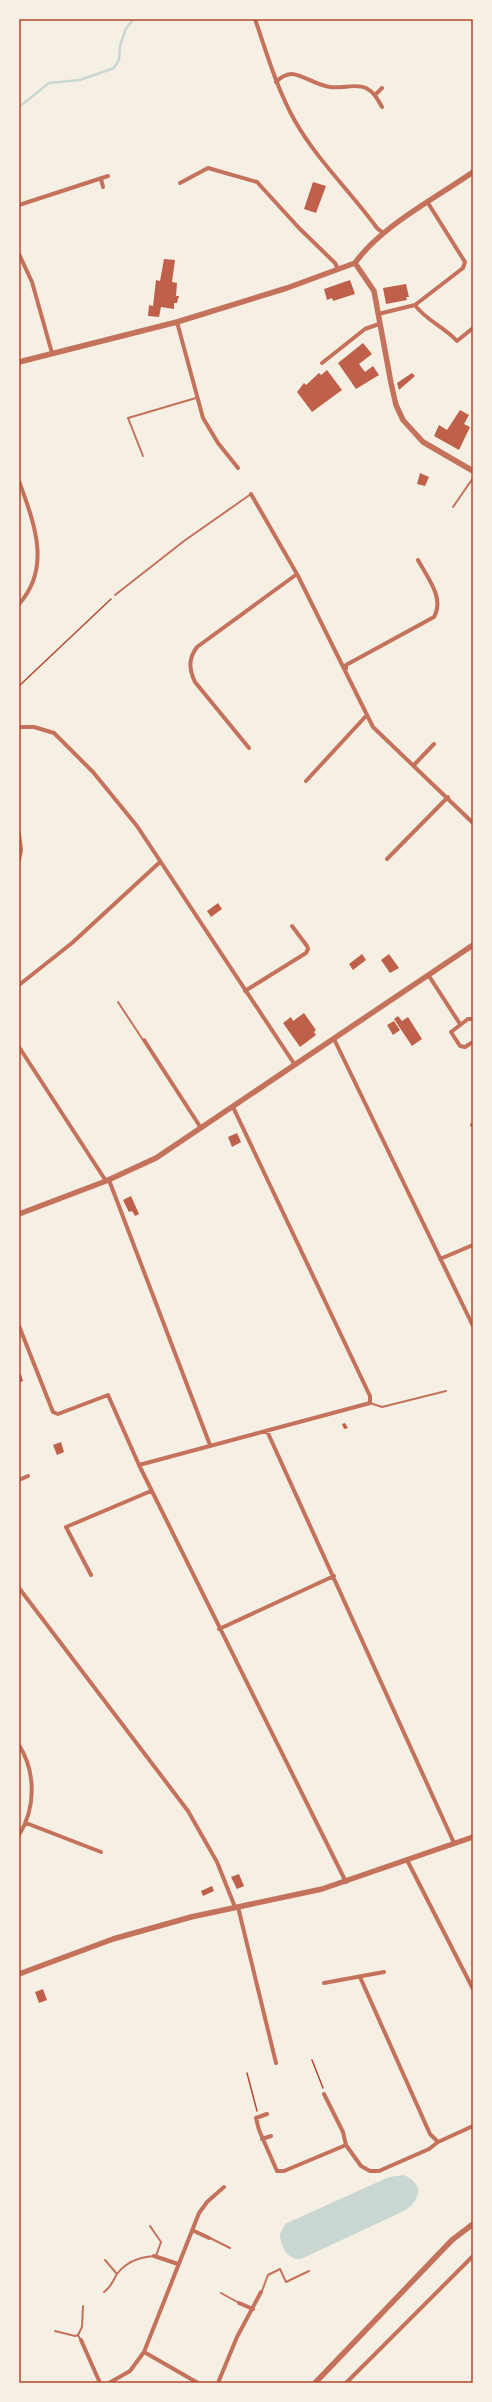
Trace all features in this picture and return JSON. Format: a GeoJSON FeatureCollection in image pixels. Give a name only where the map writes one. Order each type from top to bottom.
{"type":"FeatureCollection","features":[{"type":"Feature","properties":{"kind":"street"},"geometry":{"type":"LineString","coordinates":[[255,19],[276,82],[302,133],[377,228],[383,233]]}},
{"type":"Feature","properties":{"kind":"street"},"geometry":{"type":"LineString","coordinates":[[276,82],[280,77],[292,74],[318,85],[344,88],[359,86],[367,88],[375,95],[382,107]]}},
{"type":"Feature","properties":{"kind":"street"},"geometry":{"type":"LineString","coordinates":[[375,95],[382,88]]}},
{"type":"Feature","properties":{"kind":"street"},"geometry":{"type":"LineString","coordinates":[[180,183],[208,168],[257,182],[298,228],[335,262],[338,269]]}},
{"type":"Feature","properties":{"kind":"street"},"geometry":{"type":"LineString","coordinates":[[19,362],[177,322],[287,288],[355,263],[367,248],[383,233],[473,172]]}},
{"type":"Feature","properties":{"kind":"street"},"geometry":{"type":"LineString","coordinates":[[19,205],[108,176]]}},
{"type":"Feature","properties":{"kind":"street"},"geometry":{"type":"LineString","coordinates":[[100,179],[103,187]]}},
{"type":"Feature","properties":{"kind":"street"},"geometry":{"type":"LineString","coordinates":[[378,314],[415,305],[463,268],[465,262],[428,203]]}},
{"type":"Feature","properties":{"kind":"street"},"geometry":{"type":"LineString","coordinates":[[19,254],[32,282],[52,353]]}},
{"type":"Feature","properties":{"kind":"street"},"geometry":{"type":"LineString","coordinates":[[355,263],[374,291],[394,398],[403,420],[423,442],[473,471]]}},
{"type":"Feature","properties":{"kind":"street"},"geometry":{"type":"LineString","coordinates":[[415,305],[420,312],[441,325],[457,341],[473,328]]}},
{"type":"Feature","properties":{"kind":"street"},"geometry":{"type":"LineString","coordinates":[[177,322],[203,418],[218,443],[238,468]]}},
{"type":"Feature","properties":{"kind":"street"},"geometry":{"type":"LineString","coordinates":[[322,363],[365,329],[379,324]]}},
{"type":"Feature","properties":{"kind":"street"},"geometry":{"type":"LineString","coordinates":[[19,481],[34,527],[38,563],[32,588],[19,604]]}},
{"type":"Feature","properties":{"kind":"street"},"geometry":{"type":"LineString","coordinates":[[251,494],[297,574],[346,668],[366,716],[373,727],[448,797],[473,823]]}},
{"type":"Feature","properties":{"kind":"street"},"geometry":{"type":"LineString","coordinates":[[346,668],[346,665],[434,617],[439,609],[439,601],[418,560]]}},
{"type":"Feature","properties":{"kind":"street"},"geometry":{"type":"LineString","coordinates":[[248,748],[195,682],[191,672],[191,656],[197,647],[297,574]]}},
{"type":"Feature","properties":{"kind":"street"},"geometry":{"type":"LineString","coordinates":[[306,781],[366,716]]}},
{"type":"Feature","properties":{"kind":"street"},"geometry":{"type":"LineString","coordinates":[[19,727],[44,729],[66,743],[93,772],[137,826],[245,991],[296,1065]]}},
{"type":"Feature","properties":{"kind":"street"},"geometry":{"type":"LineString","coordinates":[[414,765],[434,744]]}},
{"type":"Feature","properties":{"kind":"street"},"geometry":{"type":"LineString","coordinates":[[387,859],[448,797]]}},
{"type":"Feature","properties":{"kind":"street"},"geometry":{"type":"LineString","coordinates":[[19,834],[21,850],[19,860]]}},
{"type":"Feature","properties":{"kind":"street"},"geometry":{"type":"LineString","coordinates":[[19,984],[106,913],[160,862]]}},
{"type":"Feature","properties":{"kind":"street"},"geometry":{"type":"LineString","coordinates":[[245,991],[306,953],[308,949],[307,946],[292,926]]}},
{"type":"Feature","properties":{"kind":"street"},"geometry":{"type":"LineString","coordinates":[[19,1214],[108,1181],[150,1161],[296,1065],[473,945]]}},
{"type":"Feature","properties":{"kind":"street"},"geometry":{"type":"LineString","coordinates":[[429,976],[460,1024]]}},
{"type":"Feature","properties":{"kind":"street"},"geometry":{"type":"LineString","coordinates":[[473,1019],[468,1018],[453,1029],[452,1036],[460,1046],[465,1047],[473,1043]]}},
{"type":"Feature","properties":{"kind":"street"},"geometry":{"type":"LineString","coordinates":[[334,1039],[473,1326]]}},
{"type":"Feature","properties":{"kind":"street"},"geometry":{"type":"LineString","coordinates":[[144,1040],[201,1128]]}},
{"type":"Feature","properties":{"kind":"street"},"geometry":{"type":"LineString","coordinates":[[19,1047],[108,1181],[210,1445]]}},
{"type":"Feature","properties":{"kind":"street"},"geometry":{"type":"LineString","coordinates":[[139,1465],[370,1403],[370,1396],[233,1106]]}},
{"type":"Feature","properties":{"kind":"street"},"geometry":{"type":"LineString","coordinates":[[440,1259],[473,1245]]}},
{"type":"Feature","properties":{"kind":"street"},"geometry":{"type":"LineString","coordinates":[[19,1326],[51,1410],[58,1414],[108,1395],[151,1491],[346,1882]]}},
{"type":"Feature","properties":{"kind":"street"},"geometry":{"type":"LineString","coordinates":[[267,1431],[454,1843]]}},
{"type":"Feature","properties":{"kind":"street"},"geometry":{"type":"LineString","coordinates":[[19,1480],[28,1476]]}},
{"type":"Feature","properties":{"kind":"street"},"geometry":{"type":"LineString","coordinates":[[91,1575],[66,1527],[151,1491]]}},
{"type":"Feature","properties":{"kind":"street"},"geometry":{"type":"LineString","coordinates":[[219,1629],[334,1576]]}},
{"type":"Feature","properties":{"kind":"street"},"geometry":{"type":"LineString","coordinates":[[19,1588],[188,1810],[217,1862],[236,1907],[276,2063]]}},
{"type":"Feature","properties":{"kind":"street"},"geometry":{"type":"LineString","coordinates":[[19,1745],[31,1773],[31,1801],[26,1823],[19,1835]]}},
{"type":"Feature","properties":{"kind":"street"},"geometry":{"type":"LineString","coordinates":[[26,1823],[101,1852]]}},
{"type":"Feature","properties":{"kind":"street"},"geometry":{"type":"LineString","coordinates":[[19,1974],[114,1939],[196,1915],[294,1896],[346,1882],[473,1837]]}},
{"type":"Feature","properties":{"kind":"street"},"geometry":{"type":"LineString","coordinates":[[407,1860],[473,1989]]}},
{"type":"Feature","properties":{"kind":"street"},"geometry":{"type":"LineString","coordinates":[[324,1983],[384,1972]]}},
{"type":"Feature","properties":{"kind":"street"},"geometry":{"type":"LineString","coordinates":[[360,1976],[430,2134],[438,2142]]}},
{"type":"Feature","properties":{"kind":"street"},"geometry":{"type":"LineString","coordinates":[[324,2094],[343,2132],[346,2145],[361,2166],[370,2171],[379,2171],[429,2149],[438,2142],[473,2126]]}},
{"type":"Feature","properties":{"kind":"street"},"geometry":{"type":"LineString","coordinates":[[267,2114],[256,2118],[262,2139],[277,2171],[284,2171],[346,2145]]}},
{"type":"Feature","properties":{"kind":"street"},"geometry":{"type":"LineString","coordinates":[[262,2139],[271,2136]]}},
{"type":"Feature","properties":{"kind":"street"},"geometry":{"type":"LineString","coordinates":[[109,2383],[130,2371],[144,2352],[199,2213],[207,2202],[224,2187]]}},
{"type":"Feature","properties":{"kind":"street"},"geometry":{"type":"LineString","coordinates":[[315,2383],[452,2240],[473,2224]]}},
{"type":"Feature","properties":{"kind":"street"},"geometry":{"type":"LineString","coordinates":[[192,2230],[209,2238]]}},
{"type":"Feature","properties":{"kind":"street"},"geometry":{"type":"LineString","coordinates":[[155,2256],[178,2264]]}},
{"type":"Feature","properties":{"kind":"street"},"geometry":{"type":"LineString","coordinates":[[346,2383],[473,2256]]}},
{"type":"Feature","properties":{"kind":"street"},"geometry":{"type":"LineString","coordinates":[[218,2383],[237,2337],[253,2310],[261,2292]]}},
{"type":"Feature","properties":{"kind":"street"},"geometry":{"type":"LineString","coordinates":[[239,2303],[253,2310]]}},
{"type":"Feature","properties":{"kind":"street"},"geometry":{"type":"LineString","coordinates":[[80,2337],[100,2383]]}},
{"type":"Feature","properties":{"kind":"street"},"geometry":{"type":"LineString","coordinates":[[144,2352],[198,2383]]}},
{"type":"Feature","properties":{"kind":"lane"},"geometry":{"type":"LineString","coordinates":[[143,456],[128,418],[198,398]]}},
{"type":"Feature","properties":{"kind":"lane"},"geometry":{"type":"LineString","coordinates":[[453,507],[473,478]]}},
{"type":"Feature","properties":{"kind":"lane"},"geometry":{"type":"LineString","coordinates":[[115,595],[184,542],[251,494]]}},
{"type":"Feature","properties":{"kind":"lane"},"geometry":{"type":"LineString","coordinates":[[118,1002],[144,1040]]}},
{"type":"Feature","properties":{"kind":"lane"},"geometry":{"type":"LineString","coordinates":[[370,1403],[382,1407],[446,1391]]}},
{"type":"Feature","properties":{"kind":"lane"},"geometry":{"type":"LineString","coordinates":[[104,2292],[113,2286],[118,2274],[130,2263],[142,2257],[155,2256],[161,2242],[150,2226]]}},
{"type":"Feature","properties":{"kind":"lane"},"geometry":{"type":"LineString","coordinates":[[209,2238],[230,2248]]}},
{"type":"Feature","properties":{"kind":"lane"},"geometry":{"type":"LineString","coordinates":[[105,2260],[118,2274]]}},
{"type":"Feature","properties":{"kind":"lane"},"geometry":{"type":"LineString","coordinates":[[261,2292],[268,2275],[280,2269],[286,2282],[309,2271]]}},
{"type":"Feature","properties":{"kind":"lane"},"geometry":{"type":"LineString","coordinates":[[221,2294],[239,2303]]}},
{"type":"Feature","properties":{"kind":"lane"},"geometry":{"type":"LineString","coordinates":[[55,2331],[80,2337],[83,2306]]}},
{"type":"Feature","properties":{"kind":"path"},"geometry":{"type":"LineString","coordinates":[[19,686],[115,595]]}},
{"type":"Feature","properties":{"kind":"path"},"geometry":{"type":"LineString","coordinates":[[312,2060],[324,2094]]}},
{"type":"Feature","properties":{"kind":"path"},"geometry":{"type":"LineString","coordinates":[[247,2073],[258,2117]]}},
{"type":"Feature","properties":{"kind":"shaded area"},"geometry":{"type":"Polygon","coordinates":[[[404,2175],[415,2182],[418,2191],[415,2200],[406,2210],[301,2259],[296,2259],[288,2255],[285,2251],[281,2243],[280,2234],[285,2224],[389,2177],[404,2175]]]}},
{"type":"Feature","properties":{"kind":"building"},"geometry":{"type":"Polygon","coordinates":[[[313,182],[326,186],[316,213],[304,209],[313,182]]]}},
{"type":"Feature","properties":{"kind":"building"},"geometry":{"type":"Polygon","coordinates":[[[164,259],[175,260],[172,282],[177,283],[176,296],[179,296],[177,303],[174,303],[174,309],[161,307],[159,317],[148,316],[149,305],[153,306],[156,280],[160,281],[164,259]]]}},
{"type":"Feature","properties":{"kind":"building"},"geometry":{"type":"Polygon","coordinates":[[[350,280],[355,294],[333,301],[332,298],[327,300],[324,289],[350,280]]]}},
{"type":"Feature","properties":{"kind":"building"},"geometry":{"type":"Polygon","coordinates":[[[406,284],[409,297],[406,297],[407,300],[386,304],[383,288],[406,284]]]}},
{"type":"Feature","properties":{"kind":"building"},"geometry":{"type":"Polygon","coordinates":[[[363,343],[372,354],[359,364],[365,372],[373,366],[379,375],[356,389],[338,363],[363,343]]]}},
{"type":"Feature","properties":{"kind":"building"},"geometry":{"type":"Polygon","coordinates":[[[327,370],[342,390],[312,412],[297,392],[304,383],[306,385],[319,373],[321,375],[327,370]]]}},
{"type":"Feature","properties":{"kind":"building"},"geometry":{"type":"Polygon","coordinates":[[[412,373],[415,376],[399,390],[397,383],[412,373]]]}},
{"type":"Feature","properties":{"kind":"building"},"geometry":{"type":"Polygon","coordinates":[[[460,410],[469,415],[464,424],[470,427],[459,450],[434,436],[439,425],[447,430],[460,410]]]}},
{"type":"Feature","properties":{"kind":"building"},"geometry":{"type":"Polygon","coordinates":[[[420,473],[429,477],[425,486],[417,484],[420,473]]]}},
{"type":"Feature","properties":{"kind":"building"},"geometry":{"type":"Polygon","coordinates":[[[218,903],[222,909],[211,917],[207,911],[218,903]]]}},
{"type":"Feature","properties":{"kind":"building"},"geometry":{"type":"Polygon","coordinates":[[[362,954],[366,960],[353,970],[349,964],[362,954]]]}},
{"type":"Feature","properties":{"kind":"building"},"geometry":{"type":"Polygon","coordinates":[[[389,954],[399,968],[390,973],[381,960],[389,954]]]}},
{"type":"Feature","properties":{"kind":"building"},"geometry":{"type":"Polygon","coordinates":[[[304,1013],[316,1030],[314,1032],[316,1035],[300,1047],[283,1023],[291,1017],[293,1021],[304,1013]]]}},
{"type":"Feature","properties":{"kind":"building"},"geometry":{"type":"Polygon","coordinates":[[[398,1016],[402,1021],[408,1017],[422,1039],[412,1046],[394,1019],[398,1016]]]}},
{"type":"Feature","properties":{"kind":"building"},"geometry":{"type":"Polygon","coordinates":[[[394,1021],[400,1030],[393,1035],[387,1025],[394,1021]]]}},
{"type":"Feature","properties":{"kind":"building"},"geometry":{"type":"Polygon","coordinates":[[[237,1133],[241,1142],[232,1147],[228,1137],[237,1133]]]}},
{"type":"Feature","properties":{"kind":"building"},"geometry":{"type":"Polygon","coordinates":[[[131,1196],[139,1214],[135,1216],[132,1211],[129,1212],[123,1200],[131,1196]]]}},
{"type":"Feature","properties":{"kind":"building"},"geometry":{"type":"Polygon","coordinates":[[[21,1374],[23,1381],[19,1383],[19,1375],[21,1374]]]}},
{"type":"Feature","properties":{"kind":"building"},"geometry":{"type":"Polygon","coordinates":[[[345,1423],[348,1428],[344,1429],[342,1424],[345,1423]]]}},
{"type":"Feature","properties":{"kind":"building"},"geometry":{"type":"Polygon","coordinates":[[[61,1442],[64,1452],[57,1455],[53,1445],[61,1442]]]}},
{"type":"Feature","properties":{"kind":"building"},"geometry":{"type":"Polygon","coordinates":[[[239,1874],[244,1886],[237,1889],[231,1877],[239,1874]]]}},
{"type":"Feature","properties":{"kind":"building"},"geometry":{"type":"Polygon","coordinates":[[[212,1886],[214,1891],[203,1896],[201,1891],[212,1886]]]}},
{"type":"Feature","properties":{"kind":"building"},"geometry":{"type":"Polygon","coordinates":[[[43,1989],[47,2000],[39,2003],[35,1992],[43,1989]]]}},
{"type":"Feature","properties":{"kind":"waterway"},"geometry":{"type":"LineString","coordinates":[[19,107],[49,83],[80,80],[114,68],[119,60],[120,46],[126,28],[134,19]]}}]}
